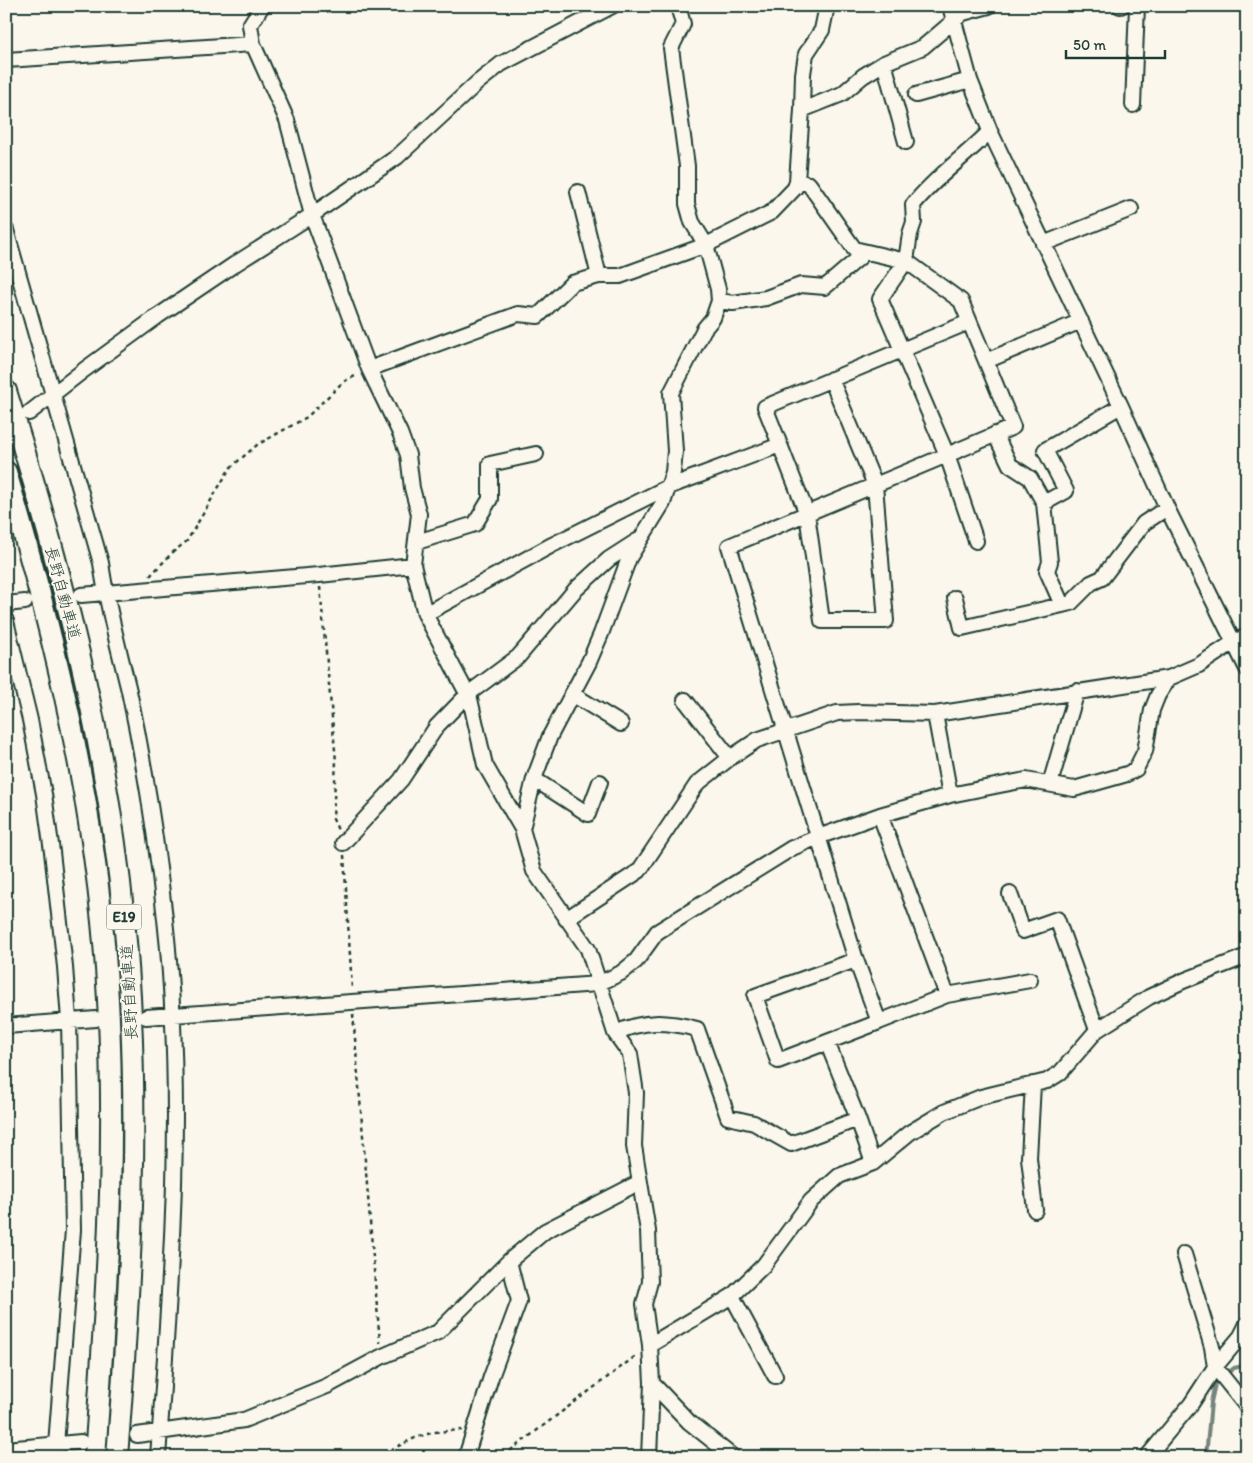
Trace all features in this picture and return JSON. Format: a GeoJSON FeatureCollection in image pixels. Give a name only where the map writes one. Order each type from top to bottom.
{"type":"FeatureCollection","features":[{"type":"Feature","properties":{"kind":"highway","name":"長野自動車道"},"geometry":{"type":"LineString","coordinates":[[6,391],[51,546],[87,691],[112,826],[124,919],[133,1060],[134,1186],[131,1261],[117,1457]]}},
{"type":"Feature","properties":{"kind":"highway","name":"長野自動車道"},"geometry":{"type":"LineString","coordinates":[[6,472],[48,622],[66,699],[81,778],[102,921],[110,1028],[111,1184],[103,1352],[95,1457]]}},
{"type":"Feature","properties":{"kind":"street"},"geometry":{"type":"LineString","coordinates":[[262,6],[250,25],[253,44],[287,120],[312,216],[370,368],[408,455],[412,488],[419,514],[413,565],[425,614],[468,694],[485,765],[522,829],[534,870],[588,949],[614,1033],[630,1054],[636,1093],[634,1146],[648,1231],[650,1282],[644,1304],[650,1345],[652,1383],[649,1457]]}},
{"type":"Feature","properties":{"kind":"street"},"geometry":{"type":"LineString","coordinates":[[29,413],[121,343],[198,288],[312,216],[397,156],[477,83],[501,64],[612,6]]}},
{"type":"Feature","properties":{"kind":"street"},"geometry":{"type":"LineString","coordinates":[[522,829],[534,779],[550,736],[601,634],[629,558],[663,503],[673,472],[675,451],[671,393],[704,329],[714,318],[719,301],[718,289],[706,245],[692,222],[687,204],[687,166],[671,48],[683,24],[678,6]]}},
{"type":"Feature","properties":{"kind":"street"},"geometry":{"type":"LineString","coordinates":[[370,368],[518,314],[538,316],[572,283],[598,276],[620,276],[706,245],[772,212],[795,188],[797,181],[803,74],[806,54],[822,30],[827,6]]}},
{"type":"Feature","properties":{"kind":"street"},"geometry":{"type":"LineString","coordinates":[[950,6],[970,80],[990,131],[1121,406],[1167,508],[1247,670]]}},
{"type":"Feature","properties":{"kind":"street"},"geometry":{"type":"LineString","coordinates":[[802,110],[842,94],[863,76],[884,63],[923,47],[963,13],[989,6]]}},
{"type":"Feature","properties":{"kind":"street"},"geometry":{"type":"LineString","coordinates":[[1133,106],[1137,6]]}},
{"type":"Feature","properties":{"kind":"street"},"geometry":{"type":"LineString","coordinates":[[6,60],[253,44]]}},
{"type":"Feature","properties":{"kind":"street"},"geometry":{"type":"LineString","coordinates":[[884,63],[906,142]]}},
{"type":"Feature","properties":{"kind":"street"},"geometry":{"type":"LineString","coordinates":[[916,94],[970,80]]}},
{"type":"Feature","properties":{"kind":"street"},"geometry":{"type":"LineString","coordinates":[[976,541],[947,455],[880,299],[906,260],[914,222],[912,205],[990,131]]}},
{"type":"Feature","properties":{"kind":"street"},"geometry":{"type":"LineString","coordinates":[[719,301],[733,303],[766,298],[801,285],[824,287],[860,258],[810,184],[797,181]]}},
{"type":"Feature","properties":{"kind":"street"},"geometry":{"type":"LineString","coordinates":[[578,192],[598,276]]}},
{"type":"Feature","properties":{"kind":"street"},"geometry":{"type":"LineString","coordinates":[[1043,244],[1131,209]]}},
{"type":"Feature","properties":{"kind":"street"},"geometry":{"type":"LineString","coordinates":[[6,230],[54,394],[100,563],[143,762],[164,912],[173,1015],[175,1164],[172,1258],[158,1457]]}},
{"type":"Feature","properties":{"kind":"street"},"geometry":{"type":"LineString","coordinates":[[854,249],[906,260],[961,301],[1013,427],[729,546],[784,731],[856,960],[879,1022]]}},
{"type":"Feature","properties":{"kind":"street"},"geometry":{"type":"LineString","coordinates":[[986,361],[1081,321]]}},
{"type":"Feature","properties":{"kind":"street"},"geometry":{"type":"LineString","coordinates":[[831,379],[875,486],[886,622],[822,621],[807,514],[765,407],[831,379],[969,322]]}},
{"type":"Feature","properties":{"kind":"street"},"geometry":{"type":"LineString","coordinates":[[1044,504],[1066,491],[1045,450],[1121,406]]}},
{"type":"Feature","properties":{"kind":"street"},"geometry":{"type":"LineString","coordinates":[[995,434],[1010,465],[1030,478],[1044,504],[1050,562],[1047,571],[1062,605]]}},
{"type":"Feature","properties":{"kind":"street"},"geometry":{"type":"LineString","coordinates":[[425,614],[552,546],[668,488],[780,445]]}},
{"type":"Feature","properties":{"kind":"street"},"geometry":{"type":"LineString","coordinates":[[417,542],[474,524],[490,499],[490,464],[536,454]]}},
{"type":"Feature","properties":{"kind":"street"},"geometry":{"type":"LineString","coordinates":[[955,598],[962,628],[1071,603],[1091,583],[1102,578],[1144,523],[1167,508]]}},
{"type":"Feature","properties":{"kind":"street"},"geometry":{"type":"LineString","coordinates":[[343,843],[401,780],[438,726],[468,694],[518,657],[575,590],[609,559],[641,539]]}},
{"type":"Feature","properties":{"kind":"street"},"geometry":{"type":"LineString","coordinates":[[81,595],[319,576],[413,565]]}},
{"type":"Feature","properties":{"kind":"street"},"geometry":{"type":"LineString","coordinates":[[6,604],[25,602]]}},
{"type":"Feature","properties":{"kind":"street"},"geometry":{"type":"LineString","coordinates":[[6,621],[30,720],[44,794],[64,957],[69,1020],[73,1230],[55,1451]]}},
{"type":"Feature","properties":{"kind":"street"},"geometry":{"type":"LineString","coordinates":[[566,919],[639,871],[697,784],[730,758],[758,740],[837,714],[858,712],[934,714],[1169,678],[1199,665],[1234,642],[1247,636]]}},
{"type":"Feature","properties":{"kind":"street"},"geometry":{"type":"LineString","coordinates":[[146,1017],[598,984],[621,973],[636,961],[657,932],[784,853],[818,837],[880,815],[950,795],[1026,780],[1074,789],[1127,774],[1136,769],[1145,751],[1152,710],[1158,695],[1169,678]]}},
{"type":"Feature","properties":{"kind":"street"},"geometry":{"type":"LineString","coordinates":[[1050,784],[1077,691]]}},
{"type":"Feature","properties":{"kind":"street"},"geometry":{"type":"LineString","coordinates":[[572,694],[621,724]]}},
{"type":"Feature","properties":{"kind":"street"},"geometry":{"type":"LineString","coordinates":[[685,700],[730,758]]}},
{"type":"Feature","properties":{"kind":"street"},"geometry":{"type":"LineString","coordinates":[[934,714],[950,795]]}},
{"type":"Feature","properties":{"kind":"street"},"geometry":{"type":"LineString","coordinates":[[534,779],[588,814],[600,782]]}},
{"type":"Feature","properties":{"kind":"street"},"geometry":{"type":"LineString","coordinates":[[880,815],[947,995]]}},
{"type":"Feature","properties":{"kind":"street"},"geometry":{"type":"LineString","coordinates":[[1010,894],[1023,930],[1057,919],[1097,1030]]}},
{"type":"Feature","properties":{"kind":"street"},"geometry":{"type":"LineString","coordinates":[[650,1345],[732,1296],[764,1265],[811,1201],[839,1176],[873,1163],[909,1133],[944,1112],[981,1097],[1047,1080],[1060,1073],[1097,1030],[1149,997],[1183,981],[1247,956]]}},
{"type":"Feature","properties":{"kind":"street"},"geometry":{"type":"LineString","coordinates":[[856,960],[755,996],[778,1061],[947,995],[1030,980]]}},
{"type":"Feature","properties":{"kind":"street"},"geometry":{"type":"LineString","coordinates":[[6,1026],[96,1019]]}},
{"type":"Feature","properties":{"kind":"street"},"geometry":{"type":"LineString","coordinates":[[614,1033],[629,1026],[658,1022],[697,1029],[728,1117],[754,1124],[791,1144],[858,1119]]}},
{"type":"Feature","properties":{"kind":"street"},"geometry":{"type":"LineString","coordinates":[[827,1042],[858,1119],[873,1163]]}},
{"type":"Feature","properties":{"kind":"street"},"geometry":{"type":"LineString","coordinates":[[1033,1084],[1029,1158],[1035,1210]]}},
{"type":"Feature","properties":{"kind":"street"},"geometry":{"type":"LineString","coordinates":[[137,1435],[244,1420],[327,1386],[381,1357],[438,1332],[509,1261],[545,1231],[640,1182]]}},
{"type":"Feature","properties":{"kind":"street"},"geometry":{"type":"LineString","coordinates":[[1184,1254],[1212,1347],[1214,1367],[1247,1407]]}},
{"type":"Feature","properties":{"kind":"street"},"geometry":{"type":"LineString","coordinates":[[466,1457],[491,1377],[519,1301],[509,1261]]}},
{"type":"Feature","properties":{"kind":"street"},"geometry":{"type":"LineString","coordinates":[[732,1296],[775,1376]]}},
{"type":"Feature","properties":{"kind":"street"},"geometry":{"type":"LineString","coordinates":[[1147,1457],[1191,1404],[1214,1367],[1241,1336],[1247,1324]]}},
{"type":"Feature","properties":{"kind":"street"},"geometry":{"type":"LineString","coordinates":[[652,1383],[689,1422],[733,1457]]}},
{"type":"Feature","properties":{"kind":"street"},"geometry":{"type":"LineString","coordinates":[[6,1449],[55,1451],[81,1442]]}},
{"type":"Feature","properties":{"kind":"path"},"geometry":{"type":"LineString","coordinates":[[143,589],[149,578],[166,559],[187,541],[230,468],[257,445],[307,417],[343,382],[370,368]]}},
{"type":"Feature","properties":{"kind":"path"},"geometry":{"type":"LineString","coordinates":[[319,576],[336,762],[333,819],[343,843],[352,1002],[381,1357]]}},
{"type":"Feature","properties":{"kind":"path"},"geometry":{"type":"LineString","coordinates":[[505,1457],[511,1450],[650,1345]]}},
{"type":"Feature","properties":{"kind":"path"},"geometry":{"type":"LineString","coordinates":[[376,1457],[415,1438],[434,1432],[476,1428]]}},
{"type":"Feature","properties":{"kind":"waterway"},"geometry":{"type":"LineString","coordinates":[[1225,1375],[1234,1368],[1247,1365]]}},
{"type":"Feature","properties":{"kind":"waterway"},"geometry":{"type":"LineString","coordinates":[[1206,1457],[1211,1402],[1215,1384],[1220,1380]]}}]}
